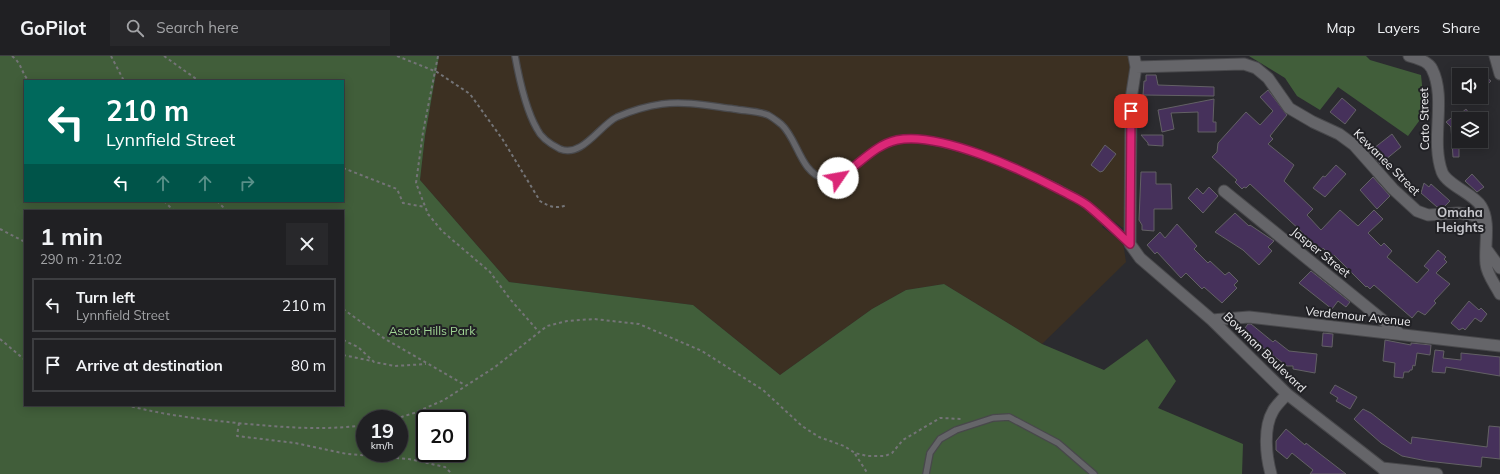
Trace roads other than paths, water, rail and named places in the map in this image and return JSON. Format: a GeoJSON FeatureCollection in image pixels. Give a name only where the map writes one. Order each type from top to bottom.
{"type":"FeatureCollection","features":[{"type":"Feature","properties":{"kind":"street","name":"Cato Street"},"geometry":{"type":"LineString","coordinates":[[1409,56],[1418,58],[1432,68],[1436,84],[1438,108],[1437,154],[1443,174],[1481,206],[1486,221],[1486,264],[1489,274],[1500,294]]}},
{"type":"Feature","properties":{"kind":"street"},"geometry":{"type":"LineString","coordinates":[[1495,56],[1500,74]]}},
{"type":"Feature","properties":{"kind":"street"},"geometry":{"type":"LineString","coordinates":[[1130,244],[1131,120],[1135,62]]}},
{"type":"Feature","properties":{"kind":"street","name":"Kewanee Street"},"geometry":{"type":"LineString","coordinates":[[1135,62],[1244,64],[1256,68],[1268,78],[1289,108],[1313,122],[1339,134],[1354,145],[1393,189],[1417,211],[1428,216],[1458,213],[1472,215],[1486,221]]}},
{"type":"Feature","properties":{"kind":"street","name":"Jasper Street"},"geometry":{"type":"LineString","coordinates":[[1224,191],[1400,334]]}},
{"type":"Feature","properties":{"kind":"street","name":"Bowman Boulevard"},"geometry":{"type":"LineString","coordinates":[[1130,244],[1140,258],[1212,320],[1287,394],[1385,471]]}},
{"type":"Feature","properties":{"kind":"street"},"geometry":{"type":"LineString","coordinates":[[1486,250],[1500,268]]}},
{"type":"Feature","properties":{"kind":"street","name":"Verdemour Avenue"},"geometry":{"type":"LineString","coordinates":[[1212,320],[1249,317],[1500,346]]}},
{"type":"Feature","properties":{"kind":"street"},"geometry":{"type":"LineString","coordinates":[[1271,474],[1267,443],[1269,423],[1273,411],[1287,394]]}},
{"type":"Feature","properties":{"kind":"street"},"geometry":{"type":"LineString","coordinates":[[1385,471],[1437,474]]}},
{"type":"Feature","properties":{"kind":"lane"},"geometry":{"type":"LineString","coordinates":[[515,56],[526,100],[537,131],[548,142],[562,150],[574,150],[584,144],[598,130],[616,117],[649,107],[680,103],[769,115],[782,124],[793,140],[802,160],[812,173],[826,179],[838,178],[851,170],[873,151],[896,140],[918,139],[932,141],[973,153],[1026,173],[1045,182],[1086,204],[1130,244]]}},
{"type":"Feature","properties":{"kind":"lane"},"geometry":{"type":"LineString","coordinates":[[926,474],[930,453],[940,439],[956,430],[982,421],[1001,418],[1009,418],[1016,421],[1058,443],[1094,474]]}},
{"type":"Feature","properties":{"kind":"district","name":"Omaha Heights"},"geometry":{"type":"Point","coordinates":[1460,220]}},
{"type":"Feature","properties":{"kind":"park label","name":"Ascot Hills Park"},"geometry":{"type":"Point","coordinates":[432,330]}}]}
